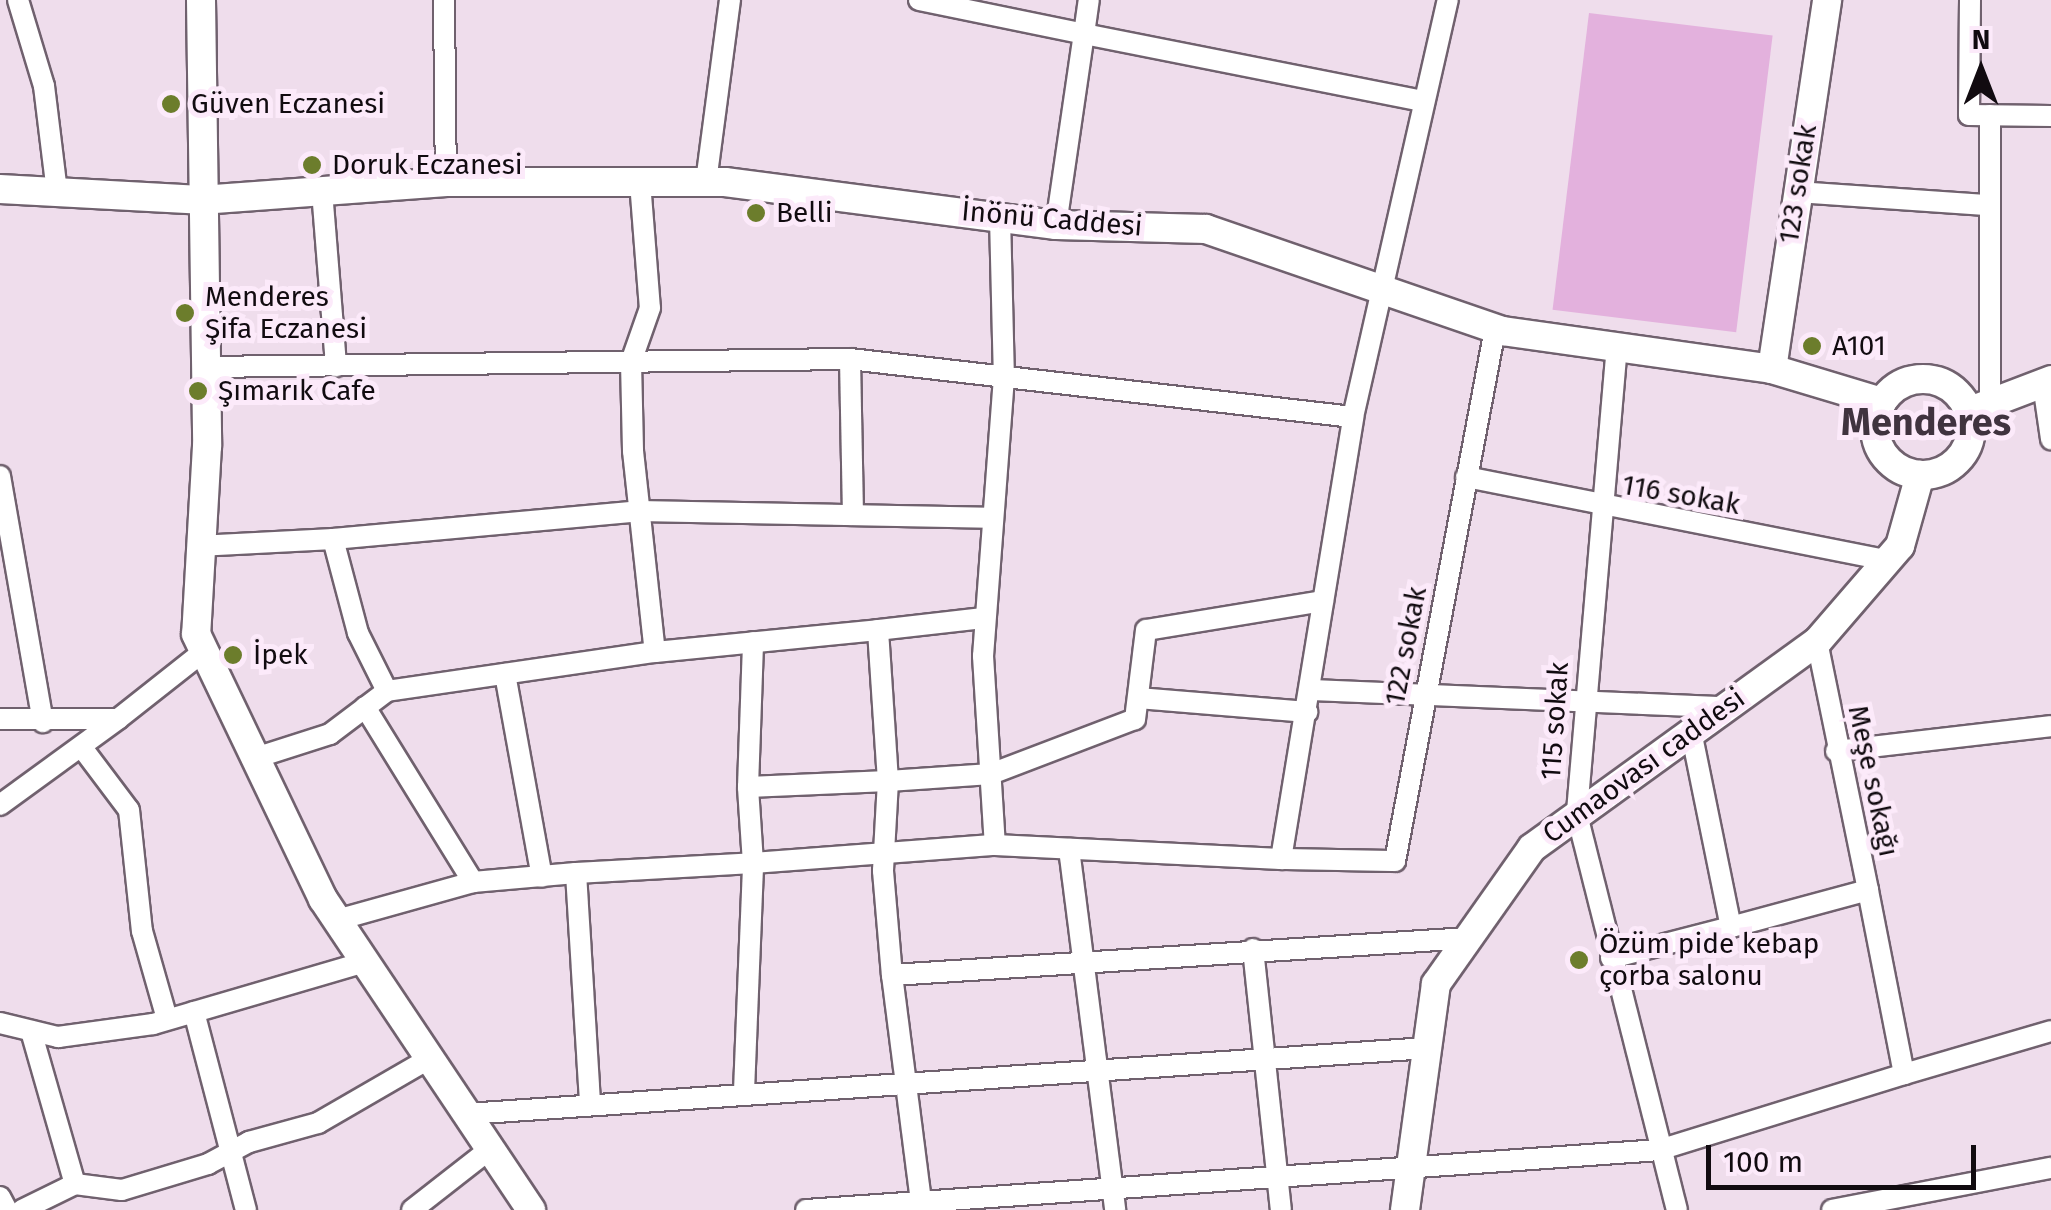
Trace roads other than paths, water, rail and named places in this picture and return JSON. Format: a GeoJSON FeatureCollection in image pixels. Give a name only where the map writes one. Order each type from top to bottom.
{"type":"FeatureCollection","features":[{"type":"Feature","properties":{"kind":"main road"},"geometry":{"type":"LineString","coordinates":[[202,0],[205,368],[198,546],[204,652],[252,759],[337,920],[531,1210]]}},
{"type":"Feature","properties":{"kind":"main road","name":"123 sokak"},"geometry":{"type":"LineString","coordinates":[[1772,369],[1827,0]]}},
{"type":"Feature","properties":{"kind":"main road","name":"İnönü Caddesi"},"geometry":{"type":"LineString","coordinates":[[0,189],[201,200],[446,182],[706,182],[1056,224],[1206,229],[1495,329],[1772,369],[1882,402]]}},
{"type":"Feature","properties":{"kind":"main road"},"geometry":{"type":"LineString","coordinates":[[1980,407],[1951,387],[1921,378],[1882,402],[1880,449],[1920,476],[1962,456],[1980,407],[2047,382]]}},
{"type":"Feature","properties":{"kind":"main road","name":"Cumaovası caddesi"},"geometry":{"type":"LineString","coordinates":[[1405,1210],[1436,984],[1468,938],[1532,848],[1817,642],[1887,560],[1920,476]]}},
{"type":"Feature","properties":{"kind":"street"},"geometry":{"type":"LineString","coordinates":[[18,0],[44,86],[57,192]]}},
{"type":"Feature","properties":{"kind":"street"},"geometry":{"type":"LineString","coordinates":[[444,0],[446,182]]}},
{"type":"Feature","properties":{"kind":"street"},"geometry":{"type":"LineString","coordinates":[[706,182],[730,0]]}},
{"type":"Feature","properties":{"kind":"street"},"geometry":{"type":"LineString","coordinates":[[920,0],[1424,101]]}},
{"type":"Feature","properties":{"kind":"street"},"geometry":{"type":"LineString","coordinates":[[1056,224],[1089,0]]}},
{"type":"Feature","properties":{"kind":"street"},"geometry":{"type":"LineString","coordinates":[[337,920],[473,882],[995,844],[1280,859],[1379,288],[1448,0]]}},
{"type":"Feature","properties":{"kind":"street"},"geometry":{"type":"LineString","coordinates":[[1970,0],[1969,116],[2051,116]]}},
{"type":"Feature","properties":{"kind":"street"},"geometry":{"type":"LineString","coordinates":[[1980,407],[1990,116]]}},
{"type":"Feature","properties":{"kind":"street"},"geometry":{"type":"LineString","coordinates":[[640,182],[650,308],[631,362],[640,511],[655,652]]}},
{"type":"Feature","properties":{"kind":"street"},"geometry":{"type":"LineString","coordinates":[[322,191],[336,366]]}},
{"type":"Feature","properties":{"kind":"street"},"geometry":{"type":"LineString","coordinates":[[1796,192],[1986,205]]}},
{"type":"Feature","properties":{"kind":"street"},"geometry":{"type":"LineString","coordinates":[[995,844],[984,618],[988,518],[1004,376],[1000,217]]}},
{"type":"Feature","properties":{"kind":"street","name":"122 sokak"},"geometry":{"type":"LineString","coordinates":[[1280,859],[1395,861],[1424,690],[1495,329]]}},
{"type":"Feature","properties":{"kind":"street","name":"115 sokak"},"geometry":{"type":"LineString","coordinates":[[1617,345],[1600,508],[1577,815],[1676,1210]]}},
{"type":"Feature","properties":{"kind":"street"},"geometry":{"type":"LineString","coordinates":[[205,368],[850,359],[1354,417]]}},
{"type":"Feature","properties":{"kind":"street"},"geometry":{"type":"LineString","coordinates":[[850,359],[853,515]]}},
{"type":"Feature","properties":{"kind":"street"},"geometry":{"type":"LineString","coordinates":[[2047,382],[2051,439]]}},
{"type":"Feature","properties":{"kind":"street"},"geometry":{"type":"LineString","coordinates":[[0,476],[43,722]]}},
{"type":"Feature","properties":{"kind":"street","name":"116 sokak"},"geometry":{"type":"LineString","coordinates":[[1466,477],[1600,508],[1887,560]]}},
{"type":"Feature","properties":{"kind":"street"},"geometry":{"type":"LineString","coordinates":[[198,546],[333,539],[640,511],[988,518]]}},
{"type":"Feature","properties":{"kind":"street"},"geometry":{"type":"LineString","coordinates":[[333,539],[358,634],[386,690]]}},
{"type":"Feature","properties":{"kind":"street"},"geometry":{"type":"LineString","coordinates":[[748,786],[991,774],[1135,719],[1146,630],[1322,601]]}},
{"type":"Feature","properties":{"kind":"street"},"geometry":{"type":"LineString","coordinates":[[252,759],[330,734],[386,690],[655,652],[984,618]]}},
{"type":"Feature","properties":{"kind":"street"},"geometry":{"type":"LineString","coordinates":[[878,630],[888,781],[884,852],[892,975],[921,1206]]}},
{"type":"Feature","properties":{"kind":"street"},"geometry":{"type":"LineString","coordinates":[[744,1091],[752,863],[748,786],[752,642]]}},
{"type":"Feature","properties":{"kind":"street","name":"Meşe sokağı"},"geometry":{"type":"LineString","coordinates":[[1611,958],[1868,890],[1836,751],[1817,642]]}},
{"type":"Feature","properties":{"kind":"street"},"geometry":{"type":"LineString","coordinates":[[0,805],[83,749],[204,652]]}},
{"type":"Feature","properties":{"kind":"street"},"geometry":{"type":"LineString","coordinates":[[505,674],[542,876]]}},
{"type":"Feature","properties":{"kind":"street"},"geometry":{"type":"LineString","coordinates":[[1312,690],[1424,690],[1724,708]]}},
{"type":"Feature","properties":{"kind":"street"},"geometry":{"type":"LineString","coordinates":[[1138,698],[1307,712]]}},
{"type":"Feature","properties":{"kind":"street"},"geometry":{"type":"LineString","coordinates":[[365,707],[473,882]]}},
{"type":"Feature","properties":{"kind":"street"},"geometry":{"type":"LineString","coordinates":[[0,719],[118,720]]}},
{"type":"Feature","properties":{"kind":"street"},"geometry":{"type":"LineString","coordinates":[[1836,751],[2051,726]]}},
{"type":"Feature","properties":{"kind":"street"},"geometry":{"type":"LineString","coordinates":[[1691,731],[1731,927]]}},
{"type":"Feature","properties":{"kind":"street"},"geometry":{"type":"LineString","coordinates":[[83,749],[130,810],[142,931],[167,1020]]}},
{"type":"Feature","properties":{"kind":"street"},"geometry":{"type":"LineString","coordinates":[[1069,848],[1115,1210]]}},
{"type":"Feature","properties":{"kind":"street"},"geometry":{"type":"LineString","coordinates":[[576,874],[590,1104]]}},
{"type":"Feature","properties":{"kind":"street"},"geometry":{"type":"LineString","coordinates":[[1868,890],[1904,1074]]}},
{"type":"Feature","properties":{"kind":"street"},"geometry":{"type":"LineString","coordinates":[[892,975],[1468,938]]}},
{"type":"Feature","properties":{"kind":"street"},"geometry":{"type":"LineString","coordinates":[[1253,949],[1281,1210]]}},
{"type":"Feature","properties":{"kind":"street"},"geometry":{"type":"LineString","coordinates":[[0,1022],[58,1037],[167,1020],[366,962]]}},
{"type":"Feature","properties":{"kind":"street"},"geometry":{"type":"LineString","coordinates":[[194,1012],[225,1110],[228,1154],[246,1210]]}},
{"type":"Feature","properties":{"kind":"street"},"geometry":{"type":"LineString","coordinates":[[32,1030],[75,1184]]}},
{"type":"Feature","properties":{"kind":"street"},"geometry":{"type":"LineString","coordinates":[[806,1210],[921,1206],[1112,1185],[1410,1162],[1658,1150],[2051,1031]]}},
{"type":"Feature","properties":{"kind":"street"},"geometry":{"type":"LineString","coordinates":[[467,1114],[905,1078],[1427,1048]]}},
{"type":"Feature","properties":{"kind":"street"},"geometry":{"type":"LineString","coordinates":[[22,1210],[75,1184],[122,1190],[318,1123],[430,1058]]}},
{"type":"Feature","properties":{"kind":"street"},"geometry":{"type":"LineString","coordinates":[[412,1210],[490,1149]]}},
{"type":"Feature","properties":{"kind":"street"},"geometry":{"type":"LineString","coordinates":[[1832,1210],[2051,1168]]}},
{"type":"Feature","properties":{"kind":"street"},"geometry":{"type":"LineString","coordinates":[[0,1196],[7,1210]]}},
{"type":"Feature","properties":{"kind":"place","name":"Güven Eczanesi"},"geometry":{"type":"Point","coordinates":[171,104]}},
{"type":"Feature","properties":{"kind":"place","name":"Doruk Eczanesi"},"geometry":{"type":"Point","coordinates":[312,165]}},
{"type":"Feature","properties":{"kind":"place","name":"Belli"},"geometry":{"type":"Point","coordinates":[756,213]}},
{"type":"Feature","properties":{"kind":"place","name":"Menderes Şifa Eczanesi"},"geometry":{"type":"Point","coordinates":[185,313]}},
{"type":"Feature","properties":{"kind":"place","name":"A101"},"geometry":{"type":"Point","coordinates":[1812,346]}},
{"type":"Feature","properties":{"kind":"place","name":"Şımarık Cafe"},"geometry":{"type":"Point","coordinates":[198,391]}},
{"type":"Feature","properties":{"kind":"place","name":"İpek"},"geometry":{"type":"Point","coordinates":[233,655]}},
{"type":"Feature","properties":{"kind":"place","name":"Özüm pide kebap çorba salonu"},"geometry":{"type":"Point","coordinates":[1579,960]}},
{"type":"Feature","properties":{"kind":"district","name":"Menderes"},"geometry":{"type":"Point","coordinates":[1926,423]}}]}
